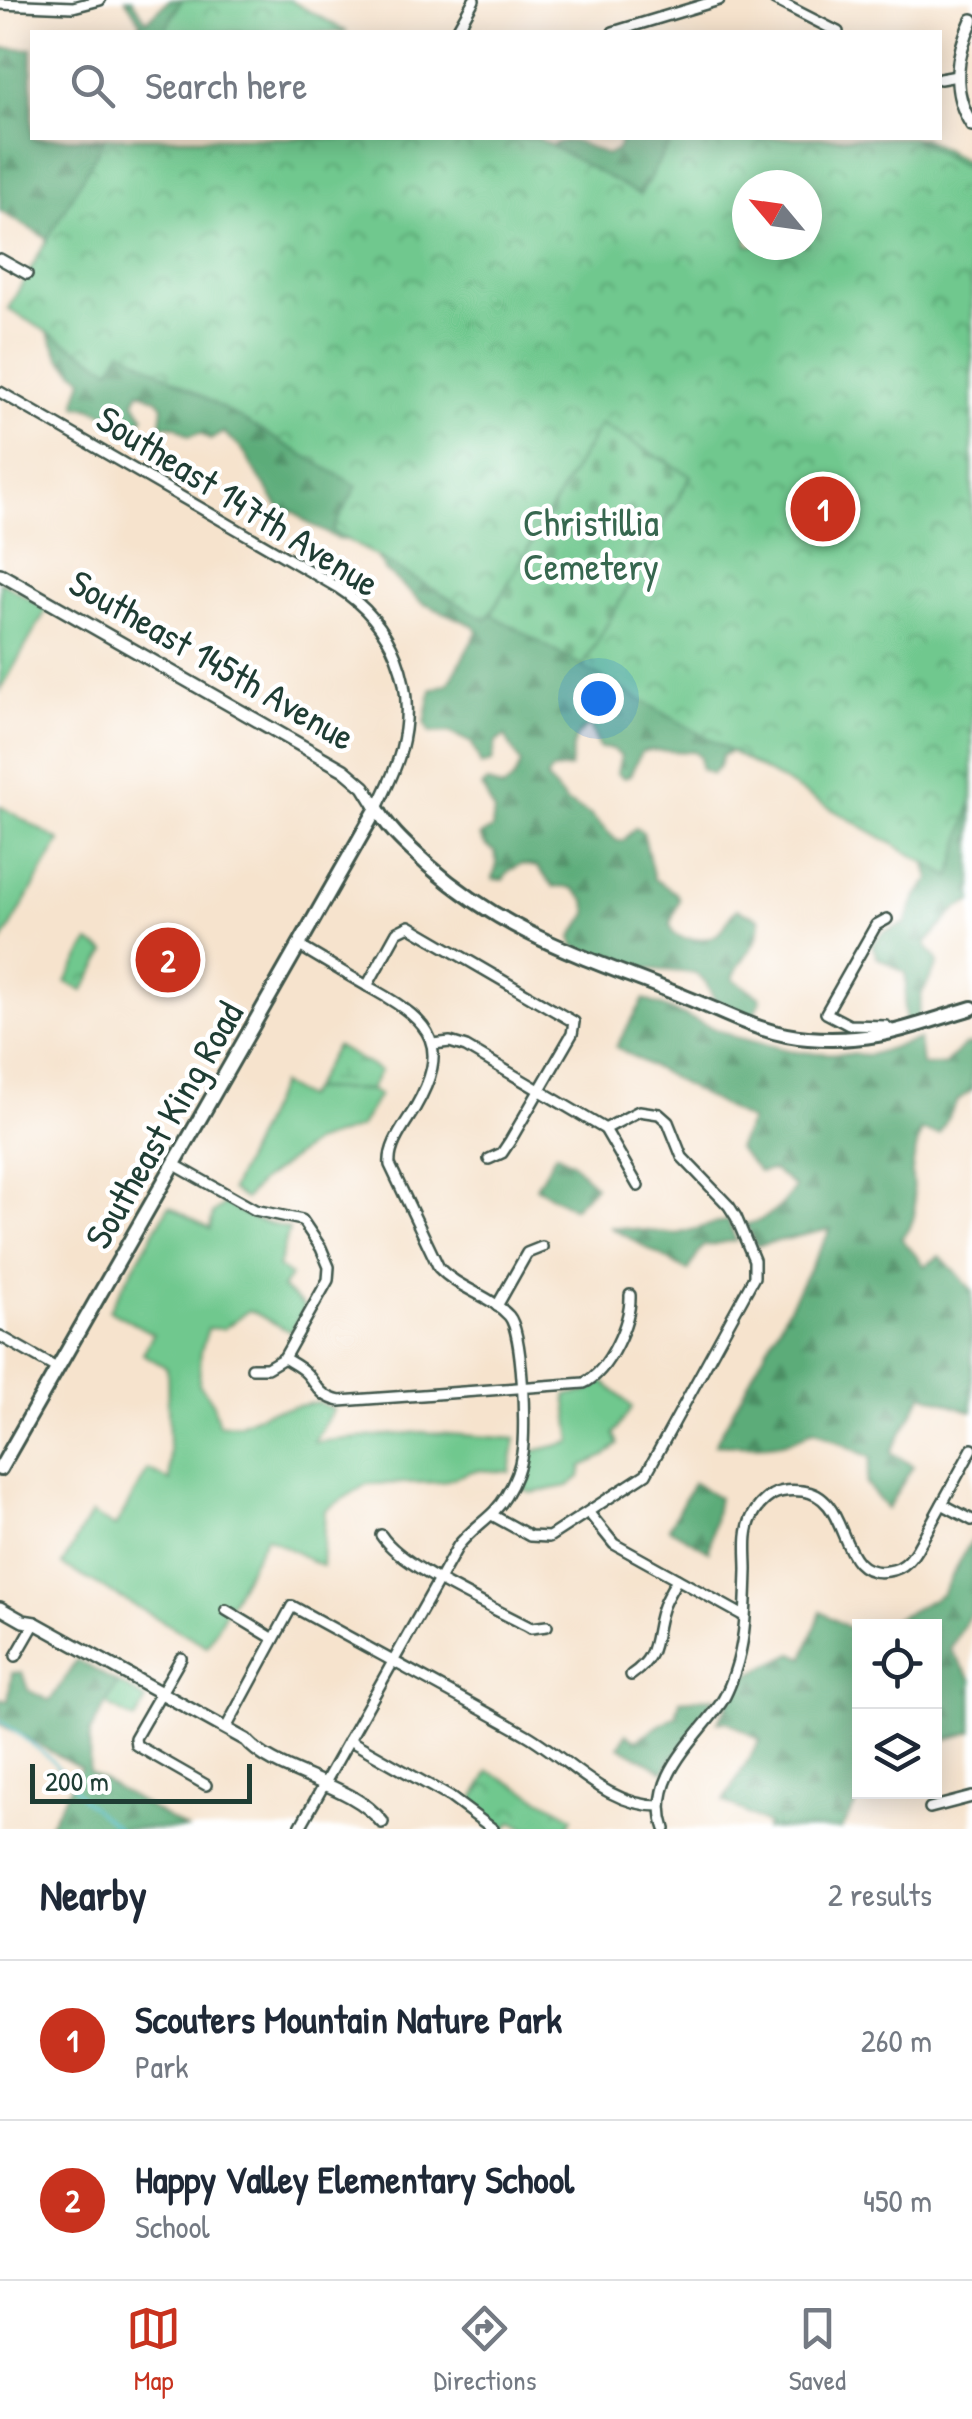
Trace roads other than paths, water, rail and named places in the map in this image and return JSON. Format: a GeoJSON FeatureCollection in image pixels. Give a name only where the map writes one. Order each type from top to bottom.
{"type":"FeatureCollection","features":[{"type":"Feature","properties":{"kind":"main road","name":"Southeast King Road"},"geometry":{"type":"LineString","coordinates":[[0,1469],[377,808]]}},
{"type":"Feature","properties":{"kind":"main road","name":"Southeast 145th Avenue"},"geometry":{"type":"LineString","coordinates":[[377,808],[401,839],[459,890],[509,923],[582,959],[778,1034],[849,1040],[896,1033],[972,1008]]}},
{"type":"Feature","properties":{"kind":"street"},"geometry":{"type":"LineString","coordinates":[[0,4],[72,7],[100,0]]}},
{"type":"Feature","properties":{"kind":"street"},"geometry":{"type":"LineString","coordinates":[[457,30],[474,0]]}},
{"type":"Feature","properties":{"kind":"street"},"geometry":{"type":"LineString","coordinates":[[620,30],[719,0]]}},
{"type":"Feature","properties":{"kind":"street"},"geometry":{"type":"LineString","coordinates":[[775,0],[834,30]]}},
{"type":"Feature","properties":{"kind":"street"},"geometry":{"type":"LineString","coordinates":[[972,20],[960,52],[957,76],[960,105],[972,124]]}},
{"type":"Feature","properties":{"kind":"street"},"geometry":{"type":"LineString","coordinates":[[942,78],[957,76]]}},
{"type":"Feature","properties":{"kind":"street"},"geometry":{"type":"LineString","coordinates":[[0,259],[27,274]]}},
{"type":"Feature","properties":{"kind":"street","name":"Southeast 147th Avenue"},"geometry":{"type":"LineString","coordinates":[[0,392],[337,587],[371,614],[395,652],[406,705],[401,751],[377,808]]}},
{"type":"Feature","properties":{"kind":"street","name":"Southeast 145th Avenue"},"geometry":{"type":"LineString","coordinates":[[0,574],[340,767],[359,782],[377,808]]}},
{"type":"Feature","properties":{"kind":"street"},"geometry":{"type":"LineString","coordinates":[[887,918],[876,925],[826,1013],[848,1025],[886,1026],[896,1033]]}},
{"type":"Feature","properties":{"kind":"street"},"geometry":{"type":"LineString","coordinates":[[367,986],[398,932],[408,926],[567,1016],[574,1028],[502,1153],[489,1159]]}},
{"type":"Feature","properties":{"kind":"street"},"geometry":{"type":"LineString","coordinates":[[299,1829],[465,1537],[492,1515],[514,1480],[523,1450],[514,1324],[497,1306],[451,1280],[439,1268],[390,1165],[392,1148],[431,1079],[433,1044],[413,1013],[301,947]]}},
{"type":"Feature","properties":{"kind":"street"},"geometry":{"type":"LineString","coordinates":[[433,1044],[450,1042],[466,1048],[605,1129],[638,1186]]}},
{"type":"Feature","properties":{"kind":"street"},"geometry":{"type":"LineString","coordinates":[[492,1515],[530,1536],[543,1538],[558,1534],[634,1484],[651,1468],[754,1278],[755,1269],[729,1206],[682,1157],[668,1122],[659,1114],[639,1111],[605,1129]]}},
{"type":"Feature","properties":{"kind":"street"},"geometry":{"type":"LineString","coordinates":[[176,1165],[255,1210],[302,1220],[329,1267],[328,1280],[284,1358],[267,1368],[252,1368]]}},
{"type":"Feature","properties":{"kind":"street"},"geometry":{"type":"LineString","coordinates":[[497,1306],[527,1253],[542,1247]]}},
{"type":"Feature","properties":{"kind":"street"},"geometry":{"type":"LineString","coordinates":[[284,1358],[303,1370],[322,1395],[340,1401],[575,1386],[598,1374],[631,1315],[630,1295]]}},
{"type":"Feature","properties":{"kind":"street"},"geometry":{"type":"LineString","coordinates":[[0,1336],[58,1369]]}},
{"type":"Feature","properties":{"kind":"street"},"geometry":{"type":"LineString","coordinates":[[665,1829],[660,1806],[667,1779],[683,1751],[724,1699],[739,1659],[747,1530],[757,1509],[771,1496],[807,1491],[824,1499],[836,1514],[857,1563],[876,1572],[895,1570],[909,1561],[972,1449]]}},
{"type":"Feature","properties":{"kind":"street"},"geometry":{"type":"LineString","coordinates":[[942,1504],[972,1520]]}},
{"type":"Feature","properties":{"kind":"street"},"geometry":{"type":"LineString","coordinates":[[589,1513],[614,1544],[744,1616]]}},
{"type":"Feature","properties":{"kind":"street"},"geometry":{"type":"LineString","coordinates":[[381,1535],[398,1554],[531,1628],[547,1626]]}},
{"type":"Feature","properties":{"kind":"street"},"geometry":{"type":"LineString","coordinates":[[631,1675],[652,1654],[661,1611],[677,1580]]}},
{"type":"Feature","properties":{"kind":"street"},"geometry":{"type":"LineString","coordinates":[[0,1600],[27,1614],[35,1623]]}},
{"type":"Feature","properties":{"kind":"street"},"geometry":{"type":"LineString","coordinates":[[226,1728],[292,1606],[532,1738],[566,1765],[613,1793],[628,1801],[660,1806]]}},
{"type":"Feature","properties":{"kind":"street"},"geometry":{"type":"LineString","coordinates":[[0,1608],[35,1623],[246,1740],[284,1756],[338,1792],[341,1800],[352,1808],[394,1829]]}},
{"type":"Feature","properties":{"kind":"street"},"geometry":{"type":"LineString","coordinates":[[226,1610],[274,1639]]}},
{"type":"Feature","properties":{"kind":"street"},"geometry":{"type":"LineString","coordinates":[[16,1656],[35,1623]]}},
{"type":"Feature","properties":{"kind":"street"},"geometry":{"type":"LineString","coordinates":[[181,1658],[135,1738],[136,1745],[206,1786]]}},
{"type":"Feature","properties":{"kind":"street"},"geometry":{"type":"LineString","coordinates":[[348,1740],[450,1796],[493,1829]]}},
{"type":"Feature","properties":{"kind":"street"},"geometry":{"type":"LineString","coordinates":[[930,1808],[972,1797]]}},
{"type":"Feature","properties":{"kind":"waterway"},"geometry":{"type":"LineString","coordinates":[[0,1720],[51,1759],[85,1802],[118,1829]]}},
{"type":"Feature","properties":{"kind":"place","name":"Scouters Mountain Nature Park"},"geometry":{"type":"Point","coordinates":[823,509]}},
{"type":"Feature","properties":{"kind":"place","name":"Happy Valley Elementary School"},"geometry":{"type":"Point","coordinates":[168,960]}},
{"type":"Feature","properties":{"kind":"park label","name":"Christillia Cemetery"},"geometry":{"type":"Point","coordinates":[591,545]}}]}
